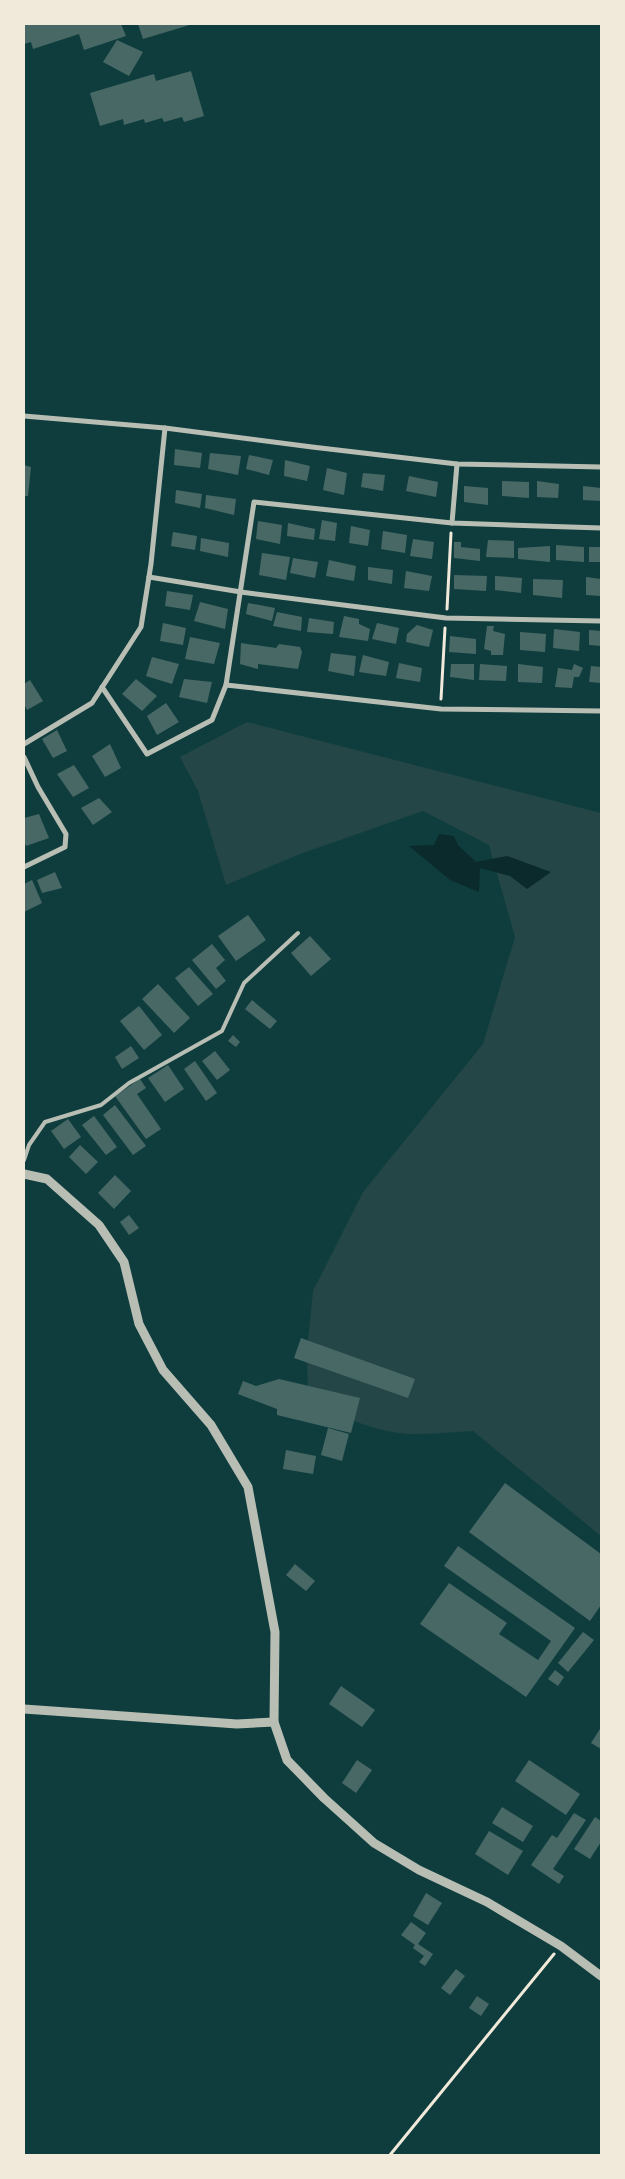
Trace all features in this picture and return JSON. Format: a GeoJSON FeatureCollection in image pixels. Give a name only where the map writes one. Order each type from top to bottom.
{"type":"FeatureCollection","features":[{"type":"Feature","properties":{"kind":"street"},"geometry":{"type":"LineString","coordinates":[[24,416],[165,428],[457,464],[601,467]]}},
{"type":"Feature","properties":{"kind":"street"},"geometry":{"type":"LineString","coordinates":[[24,744],[92,703],[140,627],[149,577],[165,428]]}},
{"type":"Feature","properties":{"kind":"street"},"geometry":{"type":"LineString","coordinates":[[452,523],[457,464]]}},
{"type":"Feature","properties":{"kind":"street"},"geometry":{"type":"LineString","coordinates":[[102,687],[147,754],[212,720],[226,686],[254,502],[452,523],[601,528]]}},
{"type":"Feature","properties":{"kind":"street"},"geometry":{"type":"LineString","coordinates":[[149,577],[241,592],[446,618],[601,622]]}},
{"type":"Feature","properties":{"kind":"street"},"geometry":{"type":"LineString","coordinates":[[226,686],[441,709],[601,712]]}},
{"type":"Feature","properties":{"kind":"street"},"geometry":{"type":"LineString","coordinates":[[24,757],[38,787],[66,834],[65,847],[24,867]]}},
{"type":"Feature","properties":{"kind":"street"},"geometry":{"type":"LineString","coordinates":[[24,1174],[47,1179],[99,1225],[124,1262],[139,1324],[162,1370],[211,1425],[248,1487],[275,1632],[274,1722],[286,1760],[324,1798],[374,1843],[419,1870],[487,1902],[561,1946],[601,1976]]}},
{"type":"Feature","properties":{"kind":"street"},"geometry":{"type":"LineString","coordinates":[[24,1709],[237,1724],[274,1722]]}},
{"type":"Feature","properties":{"kind":"lane"},"geometry":{"type":"LineString","coordinates":[[24,1160],[28,1145],[45,1122],[101,1105],[129,1083],[222,1031],[244,983],[298,933]]}},
{"type":"Feature","properties":{"kind":"path"},"geometry":{"type":"LineString","coordinates":[[390,2155],[561,1946]]}},
{"type":"Feature","properties":{"kind":"shaded area"},"geometry":{"type":"Polygon","coordinates":[[[247,722],[601,813],[601,1536],[473,1431],[398,1433],[371,1427],[344,1417],[308,1396],[307,1350],[313,1291],[363,1192],[483,1044],[515,937],[489,845],[423,811],[300,854],[226,885],[198,791],[180,757],[247,722]]]}},
{"type":"Feature","properties":{"kind":"shaded area"},"geometry":{"type":"Polygon","coordinates":[[[439,834],[454,836],[458,845],[476,862],[507,856],[551,872],[527,889],[510,876],[480,868],[479,892],[450,880],[409,846],[434,845],[439,834]]]}},
{"type":"Feature","properties":{"kind":"building"},"geometry":{"type":"Polygon","coordinates":[[[24,24],[121,24],[126,36],[84,50],[79,34],[33,49],[31,42],[24,44],[24,24]]]}},
{"type":"Feature","properties":{"kind":"building"},"geometry":{"type":"Polygon","coordinates":[[[138,24],[193,24],[143,39],[138,24]]]}},
{"type":"Feature","properties":{"kind":"building"},"geometry":{"type":"Polygon","coordinates":[[[117,40],[143,52],[129,76],[103,62],[117,40]]]}},
{"type":"Feature","properties":{"kind":"building"},"geometry":{"type":"Polygon","coordinates":[[[191,71],[204,116],[184,122],[182,117],[164,122],[162,118],[145,123],[144,119],[124,125],[123,119],[100,126],[90,93],[154,74],[156,81],[191,71]]]}},
{"type":"Feature","properties":{"kind":"building"},"geometry":{"type":"Polygon","coordinates":[[[175,449],[202,453],[200,468],[174,465],[175,449]]]}},
{"type":"Feature","properties":{"kind":"building"},"geometry":{"type":"Polygon","coordinates":[[[210,453],[241,456],[238,475],[208,469],[210,453]]]}},
{"type":"Feature","properties":{"kind":"building"},"geometry":{"type":"Polygon","coordinates":[[[249,455],[273,460],[269,475],[246,469],[249,455]]]}},
{"type":"Feature","properties":{"kind":"building"},"geometry":{"type":"Polygon","coordinates":[[[285,460],[310,466],[307,481],[284,476],[285,460]]]}},
{"type":"Feature","properties":{"kind":"building"},"geometry":{"type":"Polygon","coordinates":[[[24,465],[31,467],[28,496],[24,496],[24,465]]]}},
{"type":"Feature","properties":{"kind":"building"},"geometry":{"type":"Polygon","coordinates":[[[327,468],[347,473],[344,495],[323,490],[327,468]]]}},
{"type":"Feature","properties":{"kind":"building"},"geometry":{"type":"Polygon","coordinates":[[[363,473],[385,475],[383,491],[361,487],[363,473]]]}},
{"type":"Feature","properties":{"kind":"building"},"geometry":{"type":"Polygon","coordinates":[[[409,476],[438,482],[436,497],[406,491],[409,476]]]}},
{"type":"Feature","properties":{"kind":"building"},"geometry":{"type":"Polygon","coordinates":[[[502,481],[529,482],[529,498],[502,496],[502,481]]]}},
{"type":"Feature","properties":{"kind":"building"},"geometry":{"type":"Polygon","coordinates":[[[537,481],[559,484],[558,498],[537,497],[537,481]]]}},
{"type":"Feature","properties":{"kind":"building"},"geometry":{"type":"Polygon","coordinates":[[[464,486],[488,488],[488,505],[464,502],[464,486]]]}},
{"type":"Feature","properties":{"kind":"building"},"geometry":{"type":"Polygon","coordinates":[[[583,486],[601,488],[601,501],[583,500],[583,486]]]}},
{"type":"Feature","properties":{"kind":"building"},"geometry":{"type":"Polygon","coordinates":[[[176,490],[202,494],[200,508],[175,503],[176,490]]]}},
{"type":"Feature","properties":{"kind":"building"},"geometry":{"type":"Polygon","coordinates":[[[206,495],[236,499],[234,515],[205,508],[206,495]]]}},
{"type":"Feature","properties":{"kind":"building"},"geometry":{"type":"Polygon","coordinates":[[[322,520],[337,523],[335,541],[319,539],[322,520]]]}},
{"type":"Feature","properties":{"kind":"building"},"geometry":{"type":"Polygon","coordinates":[[[258,521],[282,525],[280,544],[256,539],[258,521]]]}},
{"type":"Feature","properties":{"kind":"building"},"geometry":{"type":"Polygon","coordinates":[[[288,523],[315,529],[314,540],[287,536],[288,523]]]}},
{"type":"Feature","properties":{"kind":"building"},"geometry":{"type":"Polygon","coordinates":[[[351,526],[370,530],[368,546],[349,543],[351,526]]]}},
{"type":"Feature","properties":{"kind":"building"},"geometry":{"type":"Polygon","coordinates":[[[383,531],[407,535],[405,553],[381,549],[383,531]]]}},
{"type":"Feature","properties":{"kind":"building"},"geometry":{"type":"Polygon","coordinates":[[[173,532],[197,536],[195,550],[171,546],[173,532]]]}},
{"type":"Feature","properties":{"kind":"building"},"geometry":{"type":"Polygon","coordinates":[[[201,538],[229,543],[228,557],[200,551],[201,538]]]}},
{"type":"Feature","properties":{"kind":"building"},"geometry":{"type":"Polygon","coordinates":[[[413,539],[434,542],[432,559],[410,556],[413,539]]]}},
{"type":"Feature","properties":{"kind":"building"},"geometry":{"type":"Polygon","coordinates":[[[488,540],[514,541],[514,558],[486,557],[488,540]]]}},
{"type":"Feature","properties":{"kind":"building"},"geometry":{"type":"Polygon","coordinates":[[[454,542],[461,542],[461,547],[480,549],[480,561],[454,558],[454,542]]]}},
{"type":"Feature","properties":{"kind":"building"},"geometry":{"type":"Polygon","coordinates":[[[556,545],[584,547],[584,562],[556,560],[556,545]]]}},
{"type":"Feature","properties":{"kind":"building"},"geometry":{"type":"Polygon","coordinates":[[[550,546],[550,562],[518,559],[518,548],[550,546]]]}},
{"type":"Feature","properties":{"kind":"building"},"geometry":{"type":"Polygon","coordinates":[[[589,547],[601,547],[601,562],[589,562],[589,547]]]}},
{"type":"Feature","properties":{"kind":"building"},"geometry":{"type":"Polygon","coordinates":[[[262,553],[290,557],[286,580],[259,575],[262,553]]]}},
{"type":"Feature","properties":{"kind":"building"},"geometry":{"type":"Polygon","coordinates":[[[293,558],[318,562],[315,578],[290,573],[293,558]]]}},
{"type":"Feature","properties":{"kind":"building"},"geometry":{"type":"Polygon","coordinates":[[[329,560],[356,566],[354,581],[326,576],[329,560]]]}},
{"type":"Feature","properties":{"kind":"building"},"geometry":{"type":"Polygon","coordinates":[[[368,567],[393,570],[392,584],[368,580],[368,567]]]}},
{"type":"Feature","properties":{"kind":"building"},"geometry":{"type":"Polygon","coordinates":[[[406,571],[432,576],[429,591],[404,588],[406,571]]]}},
{"type":"Feature","properties":{"kind":"building"},"geometry":{"type":"Polygon","coordinates":[[[454,575],[487,576],[486,591],[454,589],[454,575]]]}},
{"type":"Feature","properties":{"kind":"building"},"geometry":{"type":"Polygon","coordinates":[[[495,576],[522,578],[521,593],[495,590],[495,576]]]}},
{"type":"Feature","properties":{"kind":"building"},"geometry":{"type":"Polygon","coordinates":[[[586,577],[601,579],[601,596],[586,595],[586,577]]]}},
{"type":"Feature","properties":{"kind":"building"},"geometry":{"type":"Polygon","coordinates":[[[533,579],[563,580],[562,598],[533,595],[533,579]]]}},
{"type":"Feature","properties":{"kind":"building"},"geometry":{"type":"Polygon","coordinates":[[[167,591],[193,595],[190,610],[165,606],[167,591]]]}},
{"type":"Feature","properties":{"kind":"building"},"geometry":{"type":"Polygon","coordinates":[[[200,602],[228,609],[225,629],[194,621],[200,602]]]}},
{"type":"Feature","properties":{"kind":"building"},"geometry":{"type":"Polygon","coordinates":[[[248,603],[275,608],[272,621],[246,614],[248,603]]]}},
{"type":"Feature","properties":{"kind":"building"},"geometry":{"type":"Polygon","coordinates":[[[277,612],[302,617],[301,631],[273,626],[277,612]]]}},
{"type":"Feature","properties":{"kind":"building"},"geometry":{"type":"Polygon","coordinates":[[[344,616],[359,619],[359,624],[370,629],[368,641],[339,637],[344,616]]]}},
{"type":"Feature","properties":{"kind":"building"},"geometry":{"type":"Polygon","coordinates":[[[309,618],[334,622],[333,634],[307,632],[309,618]]]}},
{"type":"Feature","properties":{"kind":"building"},"geometry":{"type":"Polygon","coordinates":[[[163,623],[186,628],[183,645],[160,641],[163,623]]]}},
{"type":"Feature","properties":{"kind":"building"},"geometry":{"type":"Polygon","coordinates":[[[377,623],[399,628],[396,644],[372,639],[377,623]]]}},
{"type":"Feature","properties":{"kind":"building"},"geometry":{"type":"Polygon","coordinates":[[[417,625],[433,630],[429,647],[406,642],[407,634],[417,625]]]}},
{"type":"Feature","properties":{"kind":"building"},"geometry":{"type":"Polygon","coordinates":[[[487,626],[494,626],[493,631],[505,634],[503,655],[491,655],[491,651],[484,649],[487,626]]]}},
{"type":"Feature","properties":{"kind":"building"},"geometry":{"type":"Polygon","coordinates":[[[554,629],[580,632],[579,651],[553,648],[554,629]]]}},
{"type":"Feature","properties":{"kind":"building"},"geometry":{"type":"Polygon","coordinates":[[[589,630],[601,631],[601,646],[589,645],[589,630]]]}},
{"type":"Feature","properties":{"kind":"building"},"geometry":{"type":"Polygon","coordinates":[[[520,632],[546,634],[545,652],[520,650],[520,632]]]}},
{"type":"Feature","properties":{"kind":"building"},"geometry":{"type":"Polygon","coordinates":[[[450,636],[476,639],[476,654],[449,652],[450,636]]]}},
{"type":"Feature","properties":{"kind":"building"},"geometry":{"type":"Polygon","coordinates":[[[190,637],[220,643],[214,664],[185,659],[190,637]]]}},
{"type":"Feature","properties":{"kind":"building"},"geometry":{"type":"Polygon","coordinates":[[[241,643],[276,648],[279,644],[300,647],[302,652],[298,669],[258,664],[258,669],[240,664],[241,643]]]}},
{"type":"Feature","properties":{"kind":"building"},"geometry":{"type":"Polygon","coordinates":[[[331,653],[356,656],[354,676],[328,671],[331,653]]]}},
{"type":"Feature","properties":{"kind":"building"},"geometry":{"type":"Polygon","coordinates":[[[363,655],[389,662],[386,676],[359,672],[363,655]]]}},
{"type":"Feature","properties":{"kind":"building"},"geometry":{"type":"Polygon","coordinates":[[[152,657],[179,664],[172,684],[146,676],[152,657]]]}},
{"type":"Feature","properties":{"kind":"building"},"geometry":{"type":"Polygon","coordinates":[[[399,663],[422,668],[420,682],[396,678],[399,663]]]}},
{"type":"Feature","properties":{"kind":"building"},"geometry":{"type":"Polygon","coordinates":[[[451,664],[474,664],[474,680],[450,677],[451,664]]]}},
{"type":"Feature","properties":{"kind":"building"},"geometry":{"type":"Polygon","coordinates":[[[480,664],[507,666],[506,681],[479,680],[480,664]]]}},
{"type":"Feature","properties":{"kind":"building"},"geometry":{"type":"Polygon","coordinates":[[[518,664],[543,667],[542,683],[518,682],[518,664]]]}},
{"type":"Feature","properties":{"kind":"building"},"geometry":{"type":"Polygon","coordinates":[[[574,664],[583,668],[579,677],[574,677],[572,688],[555,687],[558,668],[572,670],[574,664]]]}},
{"type":"Feature","properties":{"kind":"building"},"geometry":{"type":"Polygon","coordinates":[[[591,666],[601,667],[601,683],[589,682],[591,666]]]}},
{"type":"Feature","properties":{"kind":"building"},"geometry":{"type":"Polygon","coordinates":[[[136,679],[157,696],[142,711],[122,694],[136,679]]]}},
{"type":"Feature","properties":{"kind":"building"},"geometry":{"type":"Polygon","coordinates":[[[184,679],[212,682],[207,703],[179,697],[184,679]]]}},
{"type":"Feature","properties":{"kind":"building"},"geometry":{"type":"Polygon","coordinates":[[[30,680],[43,701],[27,710],[24,704],[24,684],[30,680]]]}},
{"type":"Feature","properties":{"kind":"building"},"geometry":{"type":"Polygon","coordinates":[[[166,703],[179,722],[157,735],[147,716],[166,703]]]}},
{"type":"Feature","properties":{"kind":"building"},"geometry":{"type":"Polygon","coordinates":[[[57,730],[67,751],[53,758],[42,739],[57,730]]]}},
{"type":"Feature","properties":{"kind":"building"},"geometry":{"type":"Polygon","coordinates":[[[110,744],[121,768],[105,777],[92,756],[110,744]]]}},
{"type":"Feature","properties":{"kind":"building"},"geometry":{"type":"Polygon","coordinates":[[[74,765],[89,788],[73,797],[57,774],[74,765]]]}},
{"type":"Feature","properties":{"kind":"building"},"geometry":{"type":"Polygon","coordinates":[[[99,798],[112,812],[93,825],[81,808],[99,798]]]}},
{"type":"Feature","properties":{"kind":"building"},"geometry":{"type":"Polygon","coordinates":[[[39,814],[49,838],[26,846],[24,841],[24,818],[39,814]]]}},
{"type":"Feature","properties":{"kind":"building"},"geometry":{"type":"Polygon","coordinates":[[[55,872],[62,888],[42,893],[37,880],[55,872]]]}},
{"type":"Feature","properties":{"kind":"building"},"geometry":{"type":"Polygon","coordinates":[[[32,880],[42,903],[24,912],[24,884],[32,880]]]}},
{"type":"Feature","properties":{"kind":"building"},"geometry":{"type":"Polygon","coordinates":[[[248,915],[266,940],[236,961],[218,936],[248,915]]]}},
{"type":"Feature","properties":{"kind":"building"},"geometry":{"type":"Polygon","coordinates":[[[310,936],[331,959],[311,976],[291,953],[310,936]]]}},
{"type":"Feature","properties":{"kind":"building"},"geometry":{"type":"Polygon","coordinates":[[[212,944],[225,960],[216,968],[226,981],[216,989],[192,960],[212,944]]]}},
{"type":"Feature","properties":{"kind":"building"},"geometry":{"type":"Polygon","coordinates":[[[189,967],[213,994],[198,1006],[175,978],[189,967]]]}},
{"type":"Feature","properties":{"kind":"building"},"geometry":{"type":"Polygon","coordinates":[[[158,984],[190,1018],[174,1033],[142,999],[158,984]]]}},
{"type":"Feature","properties":{"kind":"building"},"geometry":{"type":"Polygon","coordinates":[[[252,1000],[277,1021],[270,1029],[245,1009],[252,1000]]]}},
{"type":"Feature","properties":{"kind":"building"},"geometry":{"type":"Polygon","coordinates":[[[139,1006],[162,1035],[144,1050],[120,1021],[139,1006]]]}},
{"type":"Feature","properties":{"kind":"building"},"geometry":{"type":"Polygon","coordinates":[[[233,1035],[240,1042],[236,1047],[228,1041],[233,1035]]]}},
{"type":"Feature","properties":{"kind":"building"},"geometry":{"type":"Polygon","coordinates":[[[131,1046],[139,1058],[122,1069],[115,1057],[131,1046]]]}},
{"type":"Feature","properties":{"kind":"building"},"geometry":{"type":"Polygon","coordinates":[[[215,1051],[230,1070],[217,1080],[202,1061],[215,1051]]]}},
{"type":"Feature","properties":{"kind":"building"},"geometry":{"type":"Polygon","coordinates":[[[195,1061],[217,1093],[206,1101],[184,1069],[195,1061]]]}},
{"type":"Feature","properties":{"kind":"building"},"geometry":{"type":"Polygon","coordinates":[[[168,1065],[184,1089],[165,1102],[148,1078],[168,1065]]]}},
{"type":"Feature","properties":{"kind":"building"},"geometry":{"type":"Polygon","coordinates":[[[140,1079],[146,1088],[137,1094],[161,1129],[146,1139],[115,1096],[140,1079]]]}},
{"type":"Feature","properties":{"kind":"building"},"geometry":{"type":"Polygon","coordinates":[[[115,1105],[146,1146],[133,1155],[103,1115],[115,1105]]]}},
{"type":"Feature","properties":{"kind":"building"},"geometry":{"type":"Polygon","coordinates":[[[94,1116],[117,1147],[106,1155],[82,1125],[94,1116]]]}},
{"type":"Feature","properties":{"kind":"building"},"geometry":{"type":"Polygon","coordinates":[[[68,1119],[81,1137],[64,1149],[51,1131],[68,1119]]]}},
{"type":"Feature","properties":{"kind":"building"},"geometry":{"type":"Polygon","coordinates":[[[80,1145],[98,1162],[86,1174],[69,1157],[80,1145]]]}},
{"type":"Feature","properties":{"kind":"building"},"geometry":{"type":"Polygon","coordinates":[[[115,1175],[131,1191],[114,1209],[98,1193],[115,1175]]]}},
{"type":"Feature","properties":{"kind":"building"},"geometry":{"type":"Polygon","coordinates":[[[129,1215],[139,1228],[129,1235],[120,1222],[129,1215]]]}},
{"type":"Feature","properties":{"kind":"building"},"geometry":{"type":"Polygon","coordinates":[[[301,1338],[415,1379],[408,1398],[294,1358],[301,1338]]]}},
{"type":"Feature","properties":{"kind":"building"},"geometry":{"type":"Polygon","coordinates":[[[279,1379],[360,1398],[351,1433],[277,1415],[277,1409],[238,1394],[243,1381],[256,1386],[279,1379]]]}},
{"type":"Feature","properties":{"kind":"building"},"geometry":{"type":"Polygon","coordinates":[[[328,1428],[349,1434],[342,1461],[321,1455],[328,1428]]]}},
{"type":"Feature","properties":{"kind":"building"},"geometry":{"type":"Polygon","coordinates":[[[286,1450],[316,1456],[313,1474],[283,1469],[286,1450]]]}},
{"type":"Feature","properties":{"kind":"building"},"geometry":{"type":"Polygon","coordinates":[[[505,1483],[601,1554],[601,1605],[590,1621],[469,1532],[505,1483]]]}},
{"type":"Feature","properties":{"kind":"building"},"geometry":{"type":"Polygon","coordinates":[[[458,1546],[575,1628],[526,1697],[420,1624],[449,1583],[507,1623],[499,1634],[538,1660],[551,1641],[444,1566],[458,1546]]]}},
{"type":"Feature","properties":{"kind":"building"},"geometry":{"type":"Polygon","coordinates":[[[295,1564],[315,1581],[306,1591],[286,1575],[295,1564]]]}},
{"type":"Feature","properties":{"kind":"building"},"geometry":{"type":"Polygon","coordinates":[[[583,1632],[594,1640],[568,1672],[558,1663],[583,1632]]]}},
{"type":"Feature","properties":{"kind":"building"},"geometry":{"type":"Polygon","coordinates":[[[555,1670],[564,1677],[558,1686],[548,1679],[555,1670]]]}},
{"type":"Feature","properties":{"kind":"building"},"geometry":{"type":"Polygon","coordinates":[[[341,1686],[375,1710],[362,1727],[329,1704],[341,1686]]]}},
{"type":"Feature","properties":{"kind":"building"},"geometry":{"type":"Polygon","coordinates":[[[601,1729],[601,1749],[591,1743],[601,1729]]]}},
{"type":"Feature","properties":{"kind":"building"},"geometry":{"type":"Polygon","coordinates":[[[357,1760],[372,1770],[356,1793],[342,1783],[357,1760]]]}},
{"type":"Feature","properties":{"kind":"building"},"geometry":{"type":"Polygon","coordinates":[[[529,1760],[580,1794],[566,1815],[515,1781],[529,1760]]]}},
{"type":"Feature","properties":{"kind":"building"},"geometry":{"type":"Polygon","coordinates":[[[502,1807],[533,1826],[523,1842],[492,1823],[502,1807]]]}},
{"type":"Feature","properties":{"kind":"building"},"geometry":{"type":"Polygon","coordinates":[[[574,1813],[586,1820],[553,1869],[564,1876],[559,1884],[531,1865],[552,1835],[557,1838],[574,1813]]]}},
{"type":"Feature","properties":{"kind":"building"},"geometry":{"type":"Polygon","coordinates":[[[595,1817],[601,1821],[601,1842],[590,1859],[574,1849],[595,1817]]]}},
{"type":"Feature","properties":{"kind":"building"},"geometry":{"type":"Polygon","coordinates":[[[489,1831],[523,1851],[508,1875],[475,1854],[489,1831]]]}},
{"type":"Feature","properties":{"kind":"building"},"geometry":{"type":"Polygon","coordinates":[[[426,1893],[442,1903],[428,1925],[413,1916],[426,1893]]]}},
{"type":"Feature","properties":{"kind":"building"},"geometry":{"type":"Polygon","coordinates":[[[411,1922],[426,1933],[418,1944],[433,1954],[425,1966],[419,1962],[424,1956],[413,1948],[415,1945],[401,1935],[411,1922]]]}},
{"type":"Feature","properties":{"kind":"building"},"geometry":{"type":"Polygon","coordinates":[[[456,1969],[465,1976],[450,1995],[441,1988],[456,1969]]]}},
{"type":"Feature","properties":{"kind":"building"},"geometry":{"type":"Polygon","coordinates":[[[477,1996],[489,2004],[481,2016],[469,2008],[477,1996]]]}}]}
